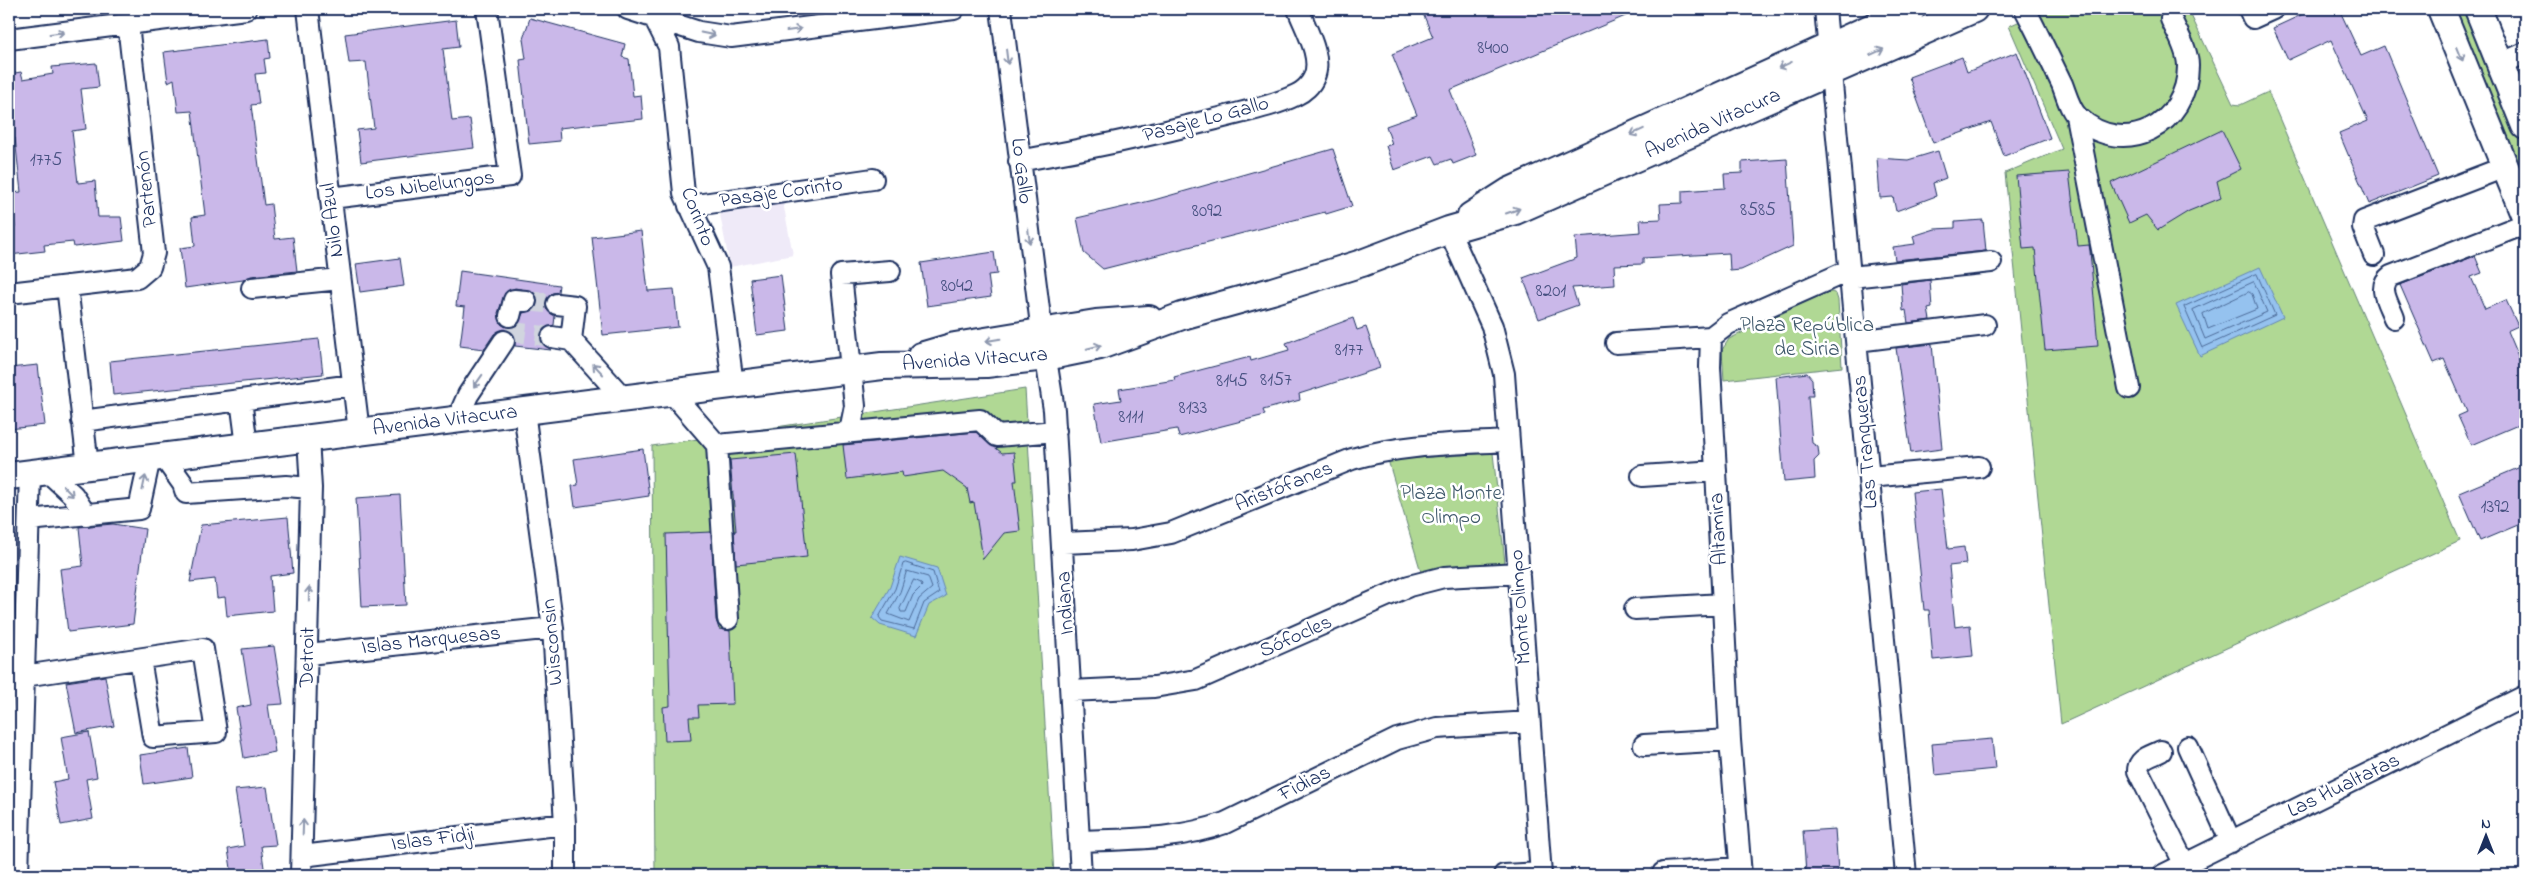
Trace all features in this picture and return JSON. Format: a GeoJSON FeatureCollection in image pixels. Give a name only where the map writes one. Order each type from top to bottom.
{"type":"FeatureCollection","features":[{"type":"Feature","properties":{"kind":"main road","name":"Avenida Vitacura"},"geometry":{"type":"LineString","coordinates":[[1449,230],[1510,191],[1912,9]]}},
{"type":"Feature","properties":{"kind":"main road","name":"Avenida Vitacura"},"geometry":{"type":"LineString","coordinates":[[29,473],[853,370],[882,366],[955,346],[1044,345],[1096,323],[1182,316],[1272,292],[1362,263],[1449,230],[1490,219],[1538,202],[1974,9]]}},
{"type":"Feature","properties":{"kind":"main road"},"geometry":{"type":"LineString","coordinates":[[2441,9],[2525,216]]}},
{"type":"Feature","properties":{"kind":"main road"},"geometry":{"type":"LineString","coordinates":[[2478,9],[2525,126]]}},
{"type":"Feature","properties":{"kind":"street"},"geometry":{"type":"LineString","coordinates":[[9,39],[246,9]]}},
{"type":"Feature","properties":{"kind":"street","name":"Nilo Azul"},"geometry":{"type":"LineString","coordinates":[[308,9],[359,432]]}},
{"type":"Feature","properties":{"kind":"street","name":"Los Nibelungos"},"geometry":{"type":"LineString","coordinates":[[331,198],[510,176],[487,9]]}},
{"type":"Feature","properties":{"kind":"street"},"geometry":{"type":"LineString","coordinates":[[628,9],[716,36],[746,37],[954,9]]}},
{"type":"Feature","properties":{"kind":"street","name":"Lo Gallo"},"geometry":{"type":"LineString","coordinates":[[1001,9],[1044,345]]}},
{"type":"Feature","properties":{"kind":"street","name":"Pasaje Lo Gallo"},"geometry":{"type":"LineString","coordinates":[[1019,161],[1126,142],[1248,110],[1295,95],[1307,87],[1314,78],[1317,66],[1298,9]]}},
{"type":"Feature","properties":{"kind":"street","name":"Las Tranqueras"},"geometry":{"type":"LineString","coordinates":[[1825,9],[1830,46],[1906,875]]}},
{"type":"Feature","properties":{"kind":"street"},"geometry":{"type":"LineString","coordinates":[[2025,9],[2076,116],[2129,388]]}},
{"type":"Feature","properties":{"kind":"street"},"geometry":{"type":"LineString","coordinates":[[2248,9],[2253,18],[2273,9]]}},
{"type":"Feature","properties":{"kind":"street","name":"Corinto"},"geometry":{"type":"LineString","coordinates":[[656,19],[669,47],[684,193],[718,267],[733,385]]}},
{"type":"Feature","properties":{"kind":"street"},"geometry":{"type":"LineString","coordinates":[[2076,116],[2098,131],[2126,136],[2151,130],[2174,111],[2182,98],[2187,79],[2188,63],[2171,19]]}},
{"type":"Feature","properties":{"kind":"street","name":"Partenón"},"geometry":{"type":"LineString","coordinates":[[9,293],[137,278],[147,271],[153,260],[128,24]]}},
{"type":"Feature","properties":{"kind":"street"},"geometry":{"type":"LineString","coordinates":[[669,47],[678,32],[686,28]]}},
{"type":"Feature","properties":{"kind":"street"},"geometry":{"type":"LineString","coordinates":[[2500,64],[2525,53]]}},
{"type":"Feature","properties":{"kind":"street"},"geometry":{"type":"LineString","coordinates":[[2374,255],[2363,227],[2364,221],[2505,167]]}},
{"type":"Feature","properties":{"kind":"street","name":"Pasaje Corinto"},"geometry":{"type":"LineString","coordinates":[[689,206],[873,179]]}},
{"type":"Feature","properties":{"kind":"street"},"geometry":{"type":"LineString","coordinates":[[2394,318],[2382,288],[2384,281],[2391,276],[2525,224]]}},
{"type":"Feature","properties":{"kind":"street","name":"Monte Olimpo"},"geometry":{"type":"LineString","coordinates":[[1449,230],[1485,307],[1498,346],[1504,374],[1541,874]]}},
{"type":"Feature","properties":{"kind":"street"},"geometry":{"type":"LineString","coordinates":[[1616,343],[1711,337],[1728,324],[1850,273],[1991,262]]}},
{"type":"Feature","properties":{"kind":"street"},"geometry":{"type":"LineString","coordinates":[[850,431],[855,406],[853,370],[841,275],[890,271]]}},
{"type":"Feature","properties":{"kind":"street"},"geometry":{"type":"LineString","coordinates":[[252,288],[340,279]]}},
{"type":"Feature","properties":{"kind":"street"},"geometry":{"type":"LineString","coordinates":[[67,286],[88,466]]}},
{"type":"Feature","properties":{"kind":"street"},"geometry":{"type":"LineString","coordinates":[[510,316],[514,300],[526,301]]}},
{"type":"Feature","properties":{"kind":"street"},"geometry":{"type":"LineString","coordinates":[[557,304],[575,306],[562,339],[624,399]]}},
{"type":"Feature","properties":{"kind":"street"},"geometry":{"type":"LineString","coordinates":[[1857,341],[1985,325]]}},
{"type":"Feature","properties":{"kind":"street","name":"Altamira"},"geometry":{"type":"LineString","coordinates":[[1711,337],[1710,367],[1730,740],[1741,872]]}},
{"type":"Feature","properties":{"kind":"street"},"geometry":{"type":"LineString","coordinates":[[457,420],[468,395],[503,343]]}},
{"type":"Feature","properties":{"kind":"street","name":"Indiana"},"geometry":{"type":"LineString","coordinates":[[1044,345],[1051,382],[1056,432],[1081,875]]}},
{"type":"Feature","properties":{"kind":"street"},"geometry":{"type":"LineString","coordinates":[[82,422],[353,385]]}},
{"type":"Feature","properties":{"kind":"street"},"geometry":{"type":"LineString","coordinates":[[672,393],[717,445],[728,619]]}},
{"type":"Feature","properties":{"kind":"street"},"geometry":{"type":"LineString","coordinates":[[241,400],[247,446]]}},
{"type":"Feature","properties":{"kind":"street","name":"Wisconsin"},"geometry":{"type":"LineString","coordinates":[[524,411],[553,628],[565,824],[565,875]]}},
{"type":"Feature","properties":{"kind":"street"},"geometry":{"type":"LineString","coordinates":[[717,445],[980,420],[997,436],[1056,432]]}},
{"type":"Feature","properties":{"kind":"street","name":"Detroit"},"geometry":{"type":"LineString","coordinates":[[302,865],[311,488],[308,438]]}},
{"type":"Feature","properties":{"kind":"street","name":"Aristófanes"},"geometry":{"type":"LineString","coordinates":[[1062,543],[1132,540],[1171,533],[1352,459],[1374,452],[1396,448],[1509,441]]}},
{"type":"Feature","properties":{"kind":"street"},"geometry":{"type":"LineString","coordinates":[[29,520],[139,508],[156,457],[183,484],[186,493],[286,486],[311,488]]}},
{"type":"Feature","properties":{"kind":"street"},"geometry":{"type":"LineString","coordinates":[[1869,477],[1979,467]]}},
{"type":"Feature","properties":{"kind":"street"},"geometry":{"type":"LineString","coordinates":[[1642,476],[1716,471]]}},
{"type":"Feature","properties":{"kind":"street"},"geometry":{"type":"LineString","coordinates":[[18,875],[15,760],[24,676],[29,473],[73,495],[86,515]]}},
{"type":"Feature","properties":{"kind":"street","name":"Sófocles"},"geometry":{"type":"LineString","coordinates":[[1071,690],[1154,687],[1196,680],[1409,586],[1444,577],[1519,573]]}},
{"type":"Feature","properties":{"kind":"street"},"geometry":{"type":"LineString","coordinates":[[1635,609],[1723,604]]}},
{"type":"Feature","properties":{"kind":"street","name":"Islas Marquesas"},"geometry":{"type":"LineString","coordinates":[[308,654],[553,628]]}},
{"type":"Feature","properties":{"kind":"street"},"geometry":{"type":"LineString","coordinates":[[24,676],[203,649],[216,732],[152,738],[140,659]]}},
{"type":"Feature","properties":{"kind":"street","name":"Las Hualtatas"},"geometry":{"type":"LineString","coordinates":[[2163,875],[2525,696]]}},
{"type":"Feature","properties":{"kind":"street","name":"Fidias"},"geometry":{"type":"LineString","coordinates":[[1079,841],[1163,837],[1203,831],[1225,823],[1396,739],[1437,728],[1530,722]]}},
{"type":"Feature","properties":{"kind":"street"},"geometry":{"type":"LineString","coordinates":[[1644,745],[1730,740]]}},
{"type":"Feature","properties":{"kind":"street"},"geometry":{"type":"LineString","coordinates":[[2188,747],[2231,842]]}},
{"type":"Feature","properties":{"kind":"street"},"geometry":{"type":"LineString","coordinates":[[2162,751],[2141,761],[2138,765],[2138,771],[2185,865]]}},
{"type":"Feature","properties":{"kind":"street","name":"Islas Fidji"},"geometry":{"type":"LineString","coordinates":[[302,865],[565,824]]}},
{"type":"Feature","properties":{"kind":"street"},"geometry":{"type":"LineString","coordinates":[[1663,874],[1741,872]]}},
{"type":"Feature","properties":{"kind":"street"},"geometry":{"type":"LineString","coordinates":[[1504,875],[1541,874]]}},
{"type":"Feature","properties":{"kind":"shaded area"},"geometry":{"type":"Polygon","coordinates":[[[782,197],[793,255],[730,267],[719,209],[782,197]]]}},
{"type":"Feature","properties":{"kind":"green space"},"geometry":{"type":"Polygon","coordinates":[[[2047,9],[2188,9],[2233,104],[2240,105],[2268,92],[2460,541],[2061,724],[2005,173],[2062,149],[2009,26],[2047,9]]]}},
{"type":"Feature","properties":{"kind":"green space"},"geometry":{"type":"Polygon","coordinates":[[[2454,9],[2465,9],[2469,14],[2525,155],[2525,184],[2454,9]]]}},
{"type":"Feature","properties":{"kind":"green space","name":"Plaza República de Siria"},"geometry":{"type":"Polygon","coordinates":[[[1832,292],[1836,294],[1838,300],[1842,367],[1724,380],[1722,350],[1729,339],[1824,293],[1832,292]]]}},
{"type":"Feature","properties":{"kind":"green space"},"geometry":{"type":"Polygon","coordinates":[[[1025,389],[1054,875],[655,875],[652,446],[1025,389]]]}},
{"type":"Feature","properties":{"kind":"green space","name":"Plaza Monte Olimpo"},"geometry":{"type":"Polygon","coordinates":[[[1493,453],[1505,563],[1421,572],[1388,460],[1493,453]]]}},
{"type":"Feature","properties":{"kind":"water"},"geometry":{"type":"Polygon","coordinates":[[[2260,267],[2283,317],[2200,356],[2176,305],[2260,267]]]}},
{"type":"Feature","properties":{"kind":"water"},"geometry":{"type":"Polygon","coordinates":[[[900,557],[937,568],[946,596],[929,605],[916,636],[880,625],[872,618],[890,587],[900,557]]]}},
{"type":"Feature","properties":{"kind":"building"},"geometry":{"type":"Polygon","coordinates":[[[1421,9],[1642,9],[1450,90],[1476,155],[1453,164],[1451,159],[1437,164],[1433,156],[1394,170],[1386,146],[1392,144],[1386,126],[1417,115],[1392,54],[1433,37],[1421,9]]]}},
{"type":"Feature","properties":{"kind":"building"},"geometry":{"type":"Polygon","coordinates":[[[2314,9],[2339,9],[2361,56],[2384,46],[2438,176],[2369,204],[2339,133],[2368,121],[2331,40],[2288,60],[2273,28],[2314,9]]]}},
{"type":"Feature","properties":{"kind":"building"},"geometry":{"type":"Polygon","coordinates":[[[530,18],[625,44],[622,57],[629,59],[633,96],[641,95],[643,119],[559,128],[560,141],[529,144],[520,60],[526,59],[523,39],[530,18]]]}},
{"type":"Feature","properties":{"kind":"building"},"geometry":{"type":"Polygon","coordinates":[[[456,20],[459,47],[443,49],[452,121],[470,119],[474,148],[361,162],[357,130],[374,128],[366,62],[349,63],[345,34],[456,20]]]}},
{"type":"Feature","properties":{"kind":"building"},"geometry":{"type":"Polygon","coordinates":[[[268,39],[270,58],[264,59],[266,73],[255,74],[259,104],[251,105],[264,205],[271,204],[275,239],[293,237],[297,271],[251,276],[243,280],[185,288],[180,248],[195,246],[192,217],[205,215],[192,111],[178,112],[174,79],[168,82],[164,52],[268,39]]]}},
{"type":"Feature","properties":{"kind":"building"},"geometry":{"type":"Polygon","coordinates":[[[2017,52],[2050,138],[2004,156],[1991,122],[1933,143],[1909,77],[1962,57],[1967,72],[2017,52]]]}},
{"type":"Feature","properties":{"kind":"building"},"geometry":{"type":"Polygon","coordinates":[[[96,63],[99,87],[81,89],[86,129],[72,131],[78,183],[95,181],[98,217],[121,217],[124,241],[74,247],[73,242],[44,245],[45,251],[9,255],[9,227],[15,227],[12,193],[21,192],[15,138],[9,138],[9,74],[21,72],[23,79],[53,74],[52,67],[96,63]]]}},
{"type":"Feature","properties":{"kind":"building"},"geometry":{"type":"Polygon","coordinates":[[[2222,130],[2241,169],[2217,181],[2221,198],[2189,211],[2158,230],[2146,215],[2129,223],[2111,183],[2222,130]]]}},
{"type":"Feature","properties":{"kind":"building"},"geometry":{"type":"Polygon","coordinates":[[[1333,149],[1352,206],[1103,269],[1084,253],[1077,218],[1154,200],[1333,149]]]}},
{"type":"Feature","properties":{"kind":"building"},"geometry":{"type":"Polygon","coordinates":[[[1938,151],[1946,178],[1933,183],[1936,196],[1896,211],[1893,197],[1880,198],[1877,158],[1908,160],[1938,151]]]}},
{"type":"Feature","properties":{"kind":"building"},"geometry":{"type":"Polygon","coordinates":[[[1787,159],[1793,246],[1741,270],[1730,271],[1729,253],[1643,258],[1643,264],[1614,265],[1615,285],[1572,288],[1578,305],[1539,319],[1523,278],[1577,258],[1575,237],[1641,232],[1640,220],[1661,219],[1660,204],[1682,203],[1682,191],[1725,188],[1724,174],[1742,173],[1742,162],[1787,159]]]}},
{"type":"Feature","properties":{"kind":"building"},"geometry":{"type":"Polygon","coordinates":[[[2069,172],[2078,246],[2089,245],[2090,251],[2098,346],[2045,350],[2035,248],[2023,249],[2016,176],[2069,172]]]}},
{"type":"Feature","properties":{"kind":"building"},"geometry":{"type":"Polygon","coordinates":[[[1983,220],[1986,251],[1895,260],[1893,247],[1915,244],[1913,236],[1935,229],[1955,228],[1955,222],[1983,220]]]}},
{"type":"Feature","properties":{"kind":"building"},"geometry":{"type":"Polygon","coordinates":[[[641,231],[648,291],[674,289],[678,327],[603,335],[592,237],[641,231]]]}},
{"type":"Feature","properties":{"kind":"building"},"geometry":{"type":"Polygon","coordinates":[[[994,252],[997,274],[988,275],[991,297],[927,306],[921,263],[994,252]]]}},
{"type":"Feature","properties":{"kind":"building"},"geometry":{"type":"Polygon","coordinates":[[[2475,256],[2482,273],[2471,277],[2485,309],[2506,300],[2518,326],[2507,331],[2525,374],[2525,422],[2471,445],[2458,416],[2467,412],[2444,359],[2434,363],[2400,285],[2475,256]]]}},
{"type":"Feature","properties":{"kind":"building"},"geometry":{"type":"Polygon","coordinates":[[[400,258],[404,286],[360,292],[356,264],[400,258]]]}},
{"type":"Feature","properties":{"kind":"building"},"geometry":{"type":"Polygon","coordinates":[[[460,271],[559,285],[558,292],[552,293],[545,302],[546,309],[555,316],[554,325],[543,329],[540,336],[541,342],[551,350],[515,346],[514,335],[504,329],[494,334],[484,349],[460,346],[465,307],[456,306],[460,271]],[[515,288],[505,293],[498,313],[501,324],[508,328],[518,325],[523,313],[531,311],[538,302],[537,296],[532,291],[515,288]]]}},
{"type":"Feature","properties":{"kind":"building"},"geometry":{"type":"Polygon","coordinates":[[[781,275],[788,331],[757,335],[750,279],[781,275]]]}},
{"type":"Feature","properties":{"kind":"building"},"geometry":{"type":"Polygon","coordinates":[[[1930,280],[1932,308],[1928,309],[1930,320],[1908,323],[1906,310],[1903,311],[1901,284],[1930,280]]]}},
{"type":"Feature","properties":{"kind":"building"},"geometry":{"type":"Polygon","coordinates":[[[1353,318],[1357,330],[1366,327],[1380,368],[1299,394],[1300,400],[1263,410],[1265,415],[1179,437],[1177,429],[1101,442],[1094,404],[1121,400],[1119,389],[1175,380],[1174,377],[1204,369],[1250,357],[1251,361],[1289,350],[1286,343],[1353,318]]]}},
{"type":"Feature","properties":{"kind":"building"},"geometry":{"type":"Polygon","coordinates":[[[319,339],[323,374],[113,395],[110,361],[319,339]]]}},
{"type":"Feature","properties":{"kind":"building"},"geometry":{"type":"Polygon","coordinates":[[[1932,344],[1942,449],[1911,453],[1896,348],[1932,344]]]}},
{"type":"Feature","properties":{"kind":"building"},"geometry":{"type":"Polygon","coordinates":[[[38,365],[45,425],[9,429],[9,368],[38,365]]]}},
{"type":"Feature","properties":{"kind":"building"},"geometry":{"type":"Polygon","coordinates":[[[1807,373],[1812,379],[1813,396],[1808,396],[1812,443],[1818,447],[1819,456],[1814,461],[1815,479],[1784,482],[1776,377],[1807,373]]]}},
{"type":"Feature","properties":{"kind":"building"},"geometry":{"type":"Polygon","coordinates":[[[976,432],[1002,453],[1014,452],[1017,481],[1014,481],[1020,531],[1004,533],[983,559],[974,502],[970,503],[967,488],[943,471],[903,477],[902,472],[847,479],[843,445],[976,432]]]}},
{"type":"Feature","properties":{"kind":"building"},"geometry":{"type":"Polygon","coordinates":[[[643,449],[649,496],[575,507],[572,486],[578,485],[574,459],[643,449]]]}},
{"type":"Feature","properties":{"kind":"building"},"geometry":{"type":"Polygon","coordinates":[[[796,454],[807,557],[736,564],[734,531],[736,531],[730,460],[796,454]]]}},
{"type":"Feature","properties":{"kind":"building"},"geometry":{"type":"Polygon","coordinates":[[[2525,465],[2525,522],[2480,541],[2459,493],[2525,465]]]}},
{"type":"Feature","properties":{"kind":"building"},"geometry":{"type":"Polygon","coordinates":[[[1941,489],[1948,549],[1964,547],[1966,564],[1949,566],[1955,627],[1970,625],[1973,656],[1933,660],[1929,610],[1924,610],[1912,492],[1941,489]]]}},
{"type":"Feature","properties":{"kind":"building"},"geometry":{"type":"Polygon","coordinates":[[[400,495],[406,605],[362,607],[356,498],[400,495]]]}},
{"type":"Feature","properties":{"kind":"building"},"geometry":{"type":"Polygon","coordinates":[[[288,517],[293,573],[270,576],[273,611],[227,616],[225,597],[217,598],[215,579],[190,582],[201,525],[288,517]]]}},
{"type":"Feature","properties":{"kind":"building"},"geometry":{"type":"Polygon","coordinates":[[[113,524],[145,529],[133,624],[68,632],[60,569],[83,566],[79,527],[113,524]]]}},
{"type":"Feature","properties":{"kind":"building"},"geometry":{"type":"Polygon","coordinates":[[[711,532],[716,620],[719,629],[730,631],[733,704],[698,705],[699,717],[689,717],[691,740],[665,741],[663,707],[670,706],[666,534],[711,532]]]}},
{"type":"Feature","properties":{"kind":"building"},"geometry":{"type":"Polygon","coordinates":[[[274,646],[283,704],[268,705],[275,752],[244,758],[236,708],[251,705],[242,649],[274,646]]]}},
{"type":"Feature","properties":{"kind":"building"},"geometry":{"type":"Polygon","coordinates":[[[105,676],[114,726],[76,733],[66,682],[105,676]]]}},
{"type":"Feature","properties":{"kind":"building"},"geometry":{"type":"Polygon","coordinates":[[[89,732],[97,777],[86,779],[93,819],[61,825],[53,782],[68,779],[61,737],[89,732]]]}},
{"type":"Feature","properties":{"kind":"building"},"geometry":{"type":"Polygon","coordinates":[[[1992,739],[1995,769],[1935,775],[1932,744],[1992,739]]]}},
{"type":"Feature","properties":{"kind":"building"},"geometry":{"type":"Polygon","coordinates":[[[188,748],[192,777],[144,784],[140,755],[188,748]]]}},
{"type":"Feature","properties":{"kind":"building"},"geometry":{"type":"Polygon","coordinates":[[[267,787],[276,845],[261,846],[265,875],[232,875],[228,849],[244,846],[235,790],[267,787]]]}},
{"type":"Feature","properties":{"kind":"building"},"geometry":{"type":"Polygon","coordinates":[[[1835,829],[1838,871],[1806,873],[1803,831],[1835,829]]]}},
{"type":"Feature","properties":{"kind":"tunnel"},"geometry":{"type":"LineString","coordinates":[[526,301],[557,304]]}},
{"type":"Feature","properties":{"kind":"tunnel"},"geometry":{"type":"LineString","coordinates":[[506,331],[552,337]]}}]}
